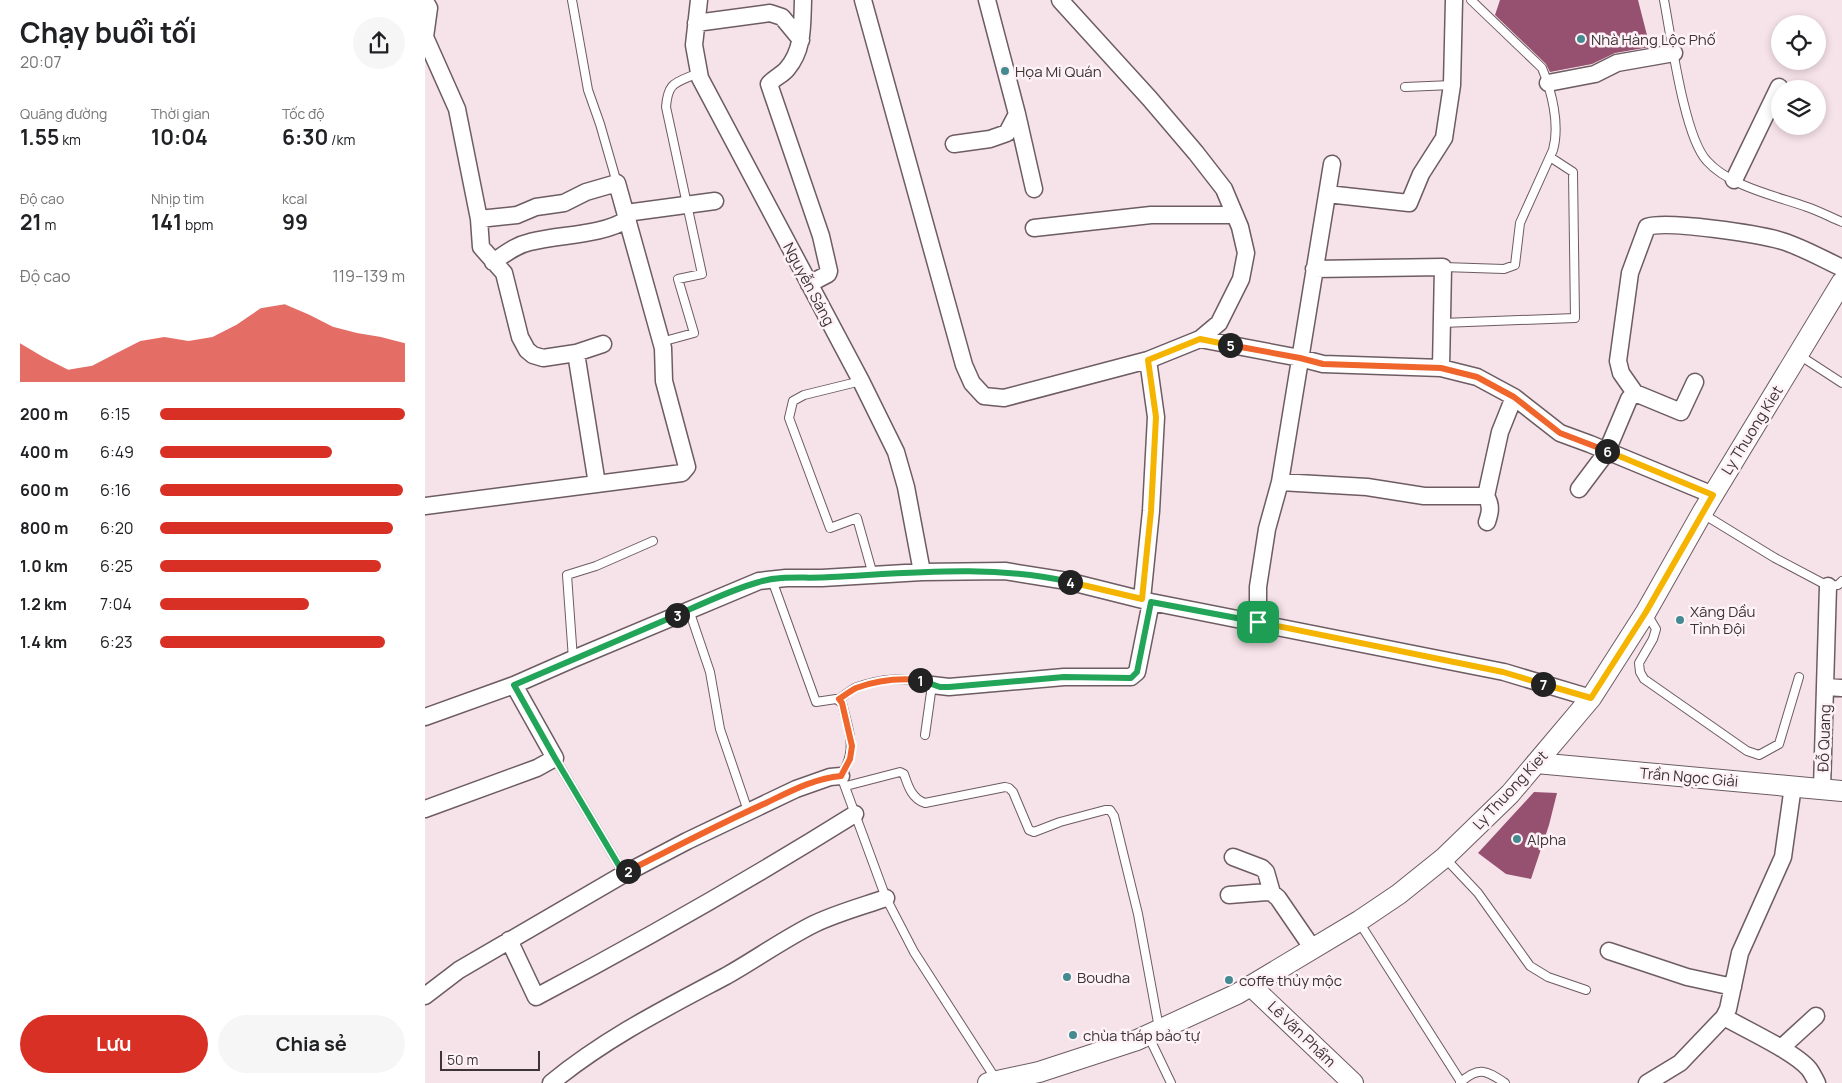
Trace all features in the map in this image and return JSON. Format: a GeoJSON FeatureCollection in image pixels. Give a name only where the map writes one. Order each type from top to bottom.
{"type":"FeatureCollection","features":[{"type":"Feature","properties":{"kind":"street","name":"Nguyễn Sáng"},"geometry":{"type":"LineString","coordinates":[[699,0],[694,45],[698,73],[861,381],[896,452],[906,487],[922,572]]}},
{"type":"Feature","properties":{"kind":"street"},"geometry":{"type":"LineString","coordinates":[[803,0],[801,40],[795,57],[786,70],[769,84],[821,236],[828,264],[828,274],[809,284]]}},
{"type":"Feature","properties":{"kind":"street"},"geometry":{"type":"LineString","coordinates":[[863,0],[965,365],[972,383],[985,396],[1004,398],[1148,360],[1200,339],[1219,323],[1241,279],[1246,253],[1240,227],[1224,189],[1150,99],[1060,0]]}},
{"type":"Feature","properties":{"kind":"street"},"geometry":{"type":"LineString","coordinates":[[987,0],[1017,114],[1034,189]]}},
{"type":"Feature","properties":{"kind":"street"},"geometry":{"type":"LineString","coordinates":[[1327,194],[1409,203],[1421,174],[1444,138],[1452,85],[1454,0]]}},
{"type":"Feature","properties":{"kind":"street"},"geometry":{"type":"LineString","coordinates":[[425,1],[429,8],[425,37],[457,109],[479,219],[481,247],[504,273],[521,337],[527,350],[533,355],[543,358],[576,353],[603,344]]}},
{"type":"Feature","properties":{"kind":"street"},"geometry":{"type":"LineString","coordinates":[[696,22],[770,13],[782,17],[801,40]]}},
{"type":"Feature","properties":{"kind":"street"},"geometry":{"type":"LineString","coordinates":[[1548,83],[1595,74],[1617,62],[1674,53]]}},
{"type":"Feature","properties":{"kind":"street"},"geometry":{"type":"LineString","coordinates":[[1733,180],[1771,103]]}},
{"type":"Feature","properties":{"kind":"street"},"geometry":{"type":"LineString","coordinates":[[954,144],[990,139],[1007,133],[1017,114]]}},
{"type":"Feature","properties":{"kind":"street"},"geometry":{"type":"LineString","coordinates":[[1258,622],[1258,587],[1267,530],[1281,482],[1331,164]]}},
{"type":"Feature","properties":{"kind":"street"},"geometry":{"type":"LineString","coordinates":[[425,506],[682,473],[687,467],[664,381],[664,354],[617,183],[587,192],[564,203],[536,207],[517,215],[479,219]]}},
{"type":"Feature","properties":{"kind":"street"},"geometry":{"type":"LineString","coordinates":[[493,262],[507,252],[529,242],[615,227],[627,216],[687,204],[715,201]]}},
{"type":"Feature","properties":{"kind":"street"},"geometry":{"type":"LineString","coordinates":[[1034,228],[1151,215],[1235,215]]}},
{"type":"Feature","properties":{"kind":"street"},"geometry":{"type":"LineString","coordinates":[[1695,382],[1681,412],[1635,392],[1621,373],[1618,360],[1629,273],[1647,227],[1661,224],[1735,232],[1782,241],[1842,280]]}},
{"type":"Feature","properties":{"kind":"street"},"geometry":{"type":"LineString","coordinates":[[1315,269],[1443,267],[1441,368]]}},
{"type":"Feature","properties":{"kind":"street","name":"Ly Thuong Kiet"},"geometry":{"type":"LineString","coordinates":[[992,1082],[1041,1078],[1154,1032],[1251,986],[1359,922],[1399,894],[1445,857],[1510,794],[1591,698],[1646,612],[1701,513],[1799,355],[1842,280]]}},
{"type":"Feature","properties":{"kind":"street"},"geometry":{"type":"LineString","coordinates":[[1200,339],[1323,364],[1441,368],[1477,377],[1514,397],[1560,433],[1713,495]]}},
{"type":"Feature","properties":{"kind":"street"},"geometry":{"type":"LineString","coordinates":[[576,353],[597,484]]}},
{"type":"Feature","properties":{"kind":"street"},"geometry":{"type":"LineString","coordinates":[[932,685],[949,687],[1064,677],[1131,678],[1137,672],[1147,601],[1156,417],[1148,360]]}},
{"type":"Feature","properties":{"kind":"street"},"geometry":{"type":"LineString","coordinates":[[1579,490],[1603,457],[1629,400],[1635,392]]}},
{"type":"Feature","properties":{"kind":"street"},"geometry":{"type":"LineString","coordinates":[[1487,522],[1490,510],[1489,501],[1486,496],[1499,432],[1514,397]]}},
{"type":"Feature","properties":{"kind":"street"},"geometry":{"type":"LineString","coordinates":[[1281,482],[1367,486],[1424,496],[1486,496]]}},
{"type":"Feature","properties":{"kind":"street"},"geometry":{"type":"LineString","coordinates":[[425,717],[514,685],[759,582],[922,572],[1005,571],[1067,581],[1147,601],[1503,672],[1591,698]]}},
{"type":"Feature","properties":{"kind":"street","name":"Đỗ Quang"},"geometry":{"type":"LineString","coordinates":[[1822,788],[1834,688],[1835,584]]}},
{"type":"Feature","properties":{"kind":"street"},"geometry":{"type":"LineString","coordinates":[[425,809],[537,768],[555,758],[514,685]]}},
{"type":"Feature","properties":{"kind":"street","name":"Trần Ngọc Giải"},"geometry":{"type":"LineString","coordinates":[[1536,763],[1842,791]]}},
{"type":"Feature","properties":{"kind":"street"},"geometry":{"type":"LineString","coordinates":[[425,996],[459,970],[624,874],[796,789],[830,777],[843,781]]}},
{"type":"Feature","properties":{"kind":"street"},"geometry":{"type":"LineString","coordinates":[[1647,1083],[1680,1063],[1724,1017],[1728,1009],[1744,941],[1783,857],[1793,786]]}},
{"type":"Feature","properties":{"kind":"street"},"geometry":{"type":"LineString","coordinates":[[509,940],[536,997],[645,939],[855,814]]}},
{"type":"Feature","properties":{"kind":"street"},"geometry":{"type":"LineString","coordinates":[[1233,857],[1262,868],[1266,872],[1272,893]]}},
{"type":"Feature","properties":{"kind":"street"},"geometry":{"type":"LineString","coordinates":[[1229,895],[1272,893],[1278,898],[1313,949]]}},
{"type":"Feature","properties":{"kind":"street"},"geometry":{"type":"LineString","coordinates":[[551,1083],[582,1058],[630,1027],[727,975],[799,932],[816,923],[886,898]]}},
{"type":"Feature","properties":{"kind":"street"},"geometry":{"type":"LineString","coordinates":[[1609,951],[1687,977],[1733,987]]}},
{"type":"Feature","properties":{"kind":"street","name":"Lê Văn Phẩm"},"geometry":{"type":"LineString","coordinates":[[1251,986],[1353,1083]]}},
{"type":"Feature","properties":{"kind":"street"},"geometry":{"type":"LineString","coordinates":[[1781,1048],[1816,1016]]}},
{"type":"Feature","properties":{"kind":"street"},"geometry":{"type":"LineString","coordinates":[[1724,1017],[1781,1048],[1808,1068],[1817,1083]]}},
{"type":"Feature","properties":{"kind":"lane"},"geometry":{"type":"LineString","coordinates":[[572,0],[588,90],[601,124],[617,183]]}},
{"type":"Feature","properties":{"kind":"lane"},"geometry":{"type":"LineString","coordinates":[[1443,267],[1504,269],[1515,265],[1521,223],[1556,142],[1548,83],[1542,68],[1471,0]]}},
{"type":"Feature","properties":{"kind":"lane"},"geometry":{"type":"LineString","coordinates":[[1664,0],[1685,103],[1699,151],[1707,162],[1733,180],[1810,208],[1842,222]]}},
{"type":"Feature","properties":{"kind":"lane"},"geometry":{"type":"LineString","coordinates":[[661,342],[694,333],[678,280],[702,274],[666,107],[667,92],[672,85],[698,73]]}},
{"type":"Feature","properties":{"kind":"lane"},"geometry":{"type":"LineString","coordinates":[[1405,87],[1452,85]]}},
{"type":"Feature","properties":{"kind":"lane"},"geometry":{"type":"LineString","coordinates":[[1442,323],[1575,318],[1573,172],[1550,157]]}},
{"type":"Feature","properties":{"kind":"lane"},"geometry":{"type":"LineString","coordinates":[[1799,355],[1842,383]]}},
{"type":"Feature","properties":{"kind":"lane"},"geometry":{"type":"LineString","coordinates":[[861,381],[804,395],[793,401],[789,418],[830,528],[857,518],[873,575]]}},
{"type":"Feature","properties":{"kind":"lane"},"geometry":{"type":"LineString","coordinates":[[1701,513],[1775,558],[1835,584]]}},
{"type":"Feature","properties":{"kind":"lane"},"geometry":{"type":"LineString","coordinates":[[573,659],[567,575],[596,566],[653,541]]}},
{"type":"Feature","properties":{"kind":"lane"},"geometry":{"type":"LineString","coordinates":[[772,580],[817,702],[839,699],[854,689],[892,680],[919,680],[932,685],[925,735]]}},
{"type":"Feature","properties":{"kind":"lane"},"geometry":{"type":"LineString","coordinates":[[689,610],[710,672],[720,729],[749,811]]}},
{"type":"Feature","properties":{"kind":"lane"},"geometry":{"type":"LineString","coordinates":[[1646,612],[1656,629],[1653,639],[1639,663],[1640,672],[1644,679],[1747,751],[1759,755],[1779,744],[1799,677]]}},
{"type":"Feature","properties":{"kind":"lane"},"geometry":{"type":"LineString","coordinates":[[839,699],[842,703],[852,746],[843,781],[886,898],[914,952],[992,1082]]}},
{"type":"Feature","properties":{"kind":"lane"},"geometry":{"type":"LineString","coordinates":[[555,758],[624,874]]}},
{"type":"Feature","properties":{"kind":"lane"},"geometry":{"type":"LineString","coordinates":[[843,781],[900,772],[903,774],[913,794],[919,801],[925,802],[1005,787],[1009,788],[1013,792],[1029,830],[1034,832],[1060,822],[1110,810],[1114,816],[1138,914],[1154,1032],[1171,1083]]}},
{"type":"Feature","properties":{"kind":"lane"},"geometry":{"type":"LineString","coordinates":[[1445,857],[1478,893],[1530,966],[1547,977],[1585,990]]}},
{"type":"Feature","properties":{"kind":"lane"},"geometry":{"type":"LineString","coordinates":[[1359,922],[1461,1083],[1469,1075],[1479,1071],[1490,1073],[1505,1083]]}},
{"type":"Feature","properties":{"kind":"building","name":"Nhà Hàng Lộc Phố"},"geometry":{"type":"Polygon","coordinates":[[[1500,0],[1638,0],[1650,47],[1615,53],[1592,64],[1550,72],[1546,64],[1495,15],[1500,0]]]}},
{"type":"Feature","properties":{"kind":"building","name":"Alpha"},"geometry":{"type":"Polygon","coordinates":[[[1534,792],[1557,793],[1549,825],[1531,879],[1506,874],[1478,853],[1534,792]]]}},
{"type":"Feature","properties":{"kind":"place","name":"Nhà Hàng Lộc Phố"},"geometry":{"type":"Point","coordinates":[1581,39]}},
{"type":"Feature","properties":{"kind":"place","name":"Họa Mi Quán"},"geometry":{"type":"Point","coordinates":[1005,71]}},
{"type":"Feature","properties":{"kind":"place","name":"Xăng Dầu Tỉnh Đội"},"geometry":{"type":"Point","coordinates":[1680,620]}},
{"type":"Feature","properties":{"kind":"place","name":"Alpha"},"geometry":{"type":"Point","coordinates":[1517,839]}},
{"type":"Feature","properties":{"kind":"place","name":"Boudha"},"geometry":{"type":"Point","coordinates":[1067,977]}},
{"type":"Feature","properties":{"kind":"place","name":"coffe thủy mộc"},"geometry":{"type":"Point","coordinates":[1229,980]}},
{"type":"Feature","properties":{"kind":"place","name":"chùa tháp bảo tự"},"geometry":{"type":"Point","coordinates":[1073,1035]}},
{"type":"Feature","properties":{"kind":"route"},"geometry":{"type":"LineString","coordinates":[[1200,339],[1323,364],[1441,368],[1477,377],[1514,397],[1560,433],[1713,495],[1646,612],[1591,698],[1503,672],[1258,622],[1151,602],[1137,672],[1131,678],[1064,677],[949,687],[940,687],[911,679],[892,680],[854,689],[839,699],[842,703],[852,746],[850,759],[841,776],[830,777],[796,789],[687,841],[624,874],[514,685],[759,582],[786,578],[822,578],[922,572],[1005,571],[1067,581],[1142,599],[1151,511],[1156,417],[1148,360],[1200,339]]}}]}
